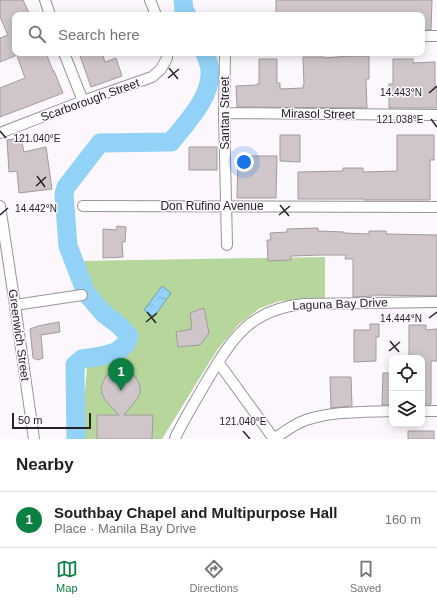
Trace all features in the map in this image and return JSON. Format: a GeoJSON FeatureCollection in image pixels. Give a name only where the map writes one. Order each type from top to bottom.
{"type":"FeatureCollection","features":[{"type":"Feature","properties":{"kind":"street"},"geometry":{"type":"LineString","coordinates":[[44,0],[49,12]]}},
{"type":"Feature","properties":{"kind":"street"},"geometry":{"type":"LineString","coordinates":[[150,0],[155,12]]}},
{"type":"Feature","properties":{"kind":"street"},"geometry":{"type":"LineString","coordinates":[[425,36],[437,36]]}},
{"type":"Feature","properties":{"kind":"street"},"geometry":{"type":"LineString","coordinates":[[65,56],[83,101]]}},
{"type":"Feature","properties":{"kind":"street","name":"Scarborough Street"},"geometry":{"type":"LineString","coordinates":[[0,133],[83,101],[152,77],[161,69],[167,56]]}},
{"type":"Feature","properties":{"kind":"street","name":"Santan Street"},"geometry":{"type":"LineString","coordinates":[[226,56],[224,113],[227,245]]}},
{"type":"Feature","properties":{"kind":"street","name":"Mirasol Street"},"geometry":{"type":"LineString","coordinates":[[224,113],[437,115]]}},
{"type":"Feature","properties":{"kind":"street","name":"Greenwich Street"},"geometry":{"type":"LineString","coordinates":[[0,206],[34,439]]}},
{"type":"Feature","properties":{"kind":"street","name":"Don Rufino Avenue"},"geometry":{"type":"LineString","coordinates":[[83,206],[437,207]]}},
{"type":"Feature","properties":{"kind":"street"},"geometry":{"type":"LineString","coordinates":[[15,305],[82,295]]}},
{"type":"Feature","properties":{"kind":"street","name":"Laguna Bay Drive"},"geometry":{"type":"LineString","coordinates":[[175,439],[186,415],[228,346],[248,325],[272,310],[290,305],[304,304],[437,302]]}},
{"type":"Feature","properties":{"kind":"street"},"geometry":{"type":"LineString","coordinates":[[218,362],[274,439],[290,428],[306,420],[349,412],[389,411]]}},
{"type":"Feature","properties":{"kind":"street"},"geometry":{"type":"LineString","coordinates":[[425,411],[437,411]]}},
{"type":"Feature","properties":{"kind":"green space"},"geometry":{"type":"Polygon","coordinates":[[[325,257],[325,301],[280,301],[260,308],[238,325],[217,350],[162,439],[81,439],[87,367],[112,360],[126,352],[138,341],[133,326],[106,310],[90,284],[79,261],[325,257]]]}},
{"type":"Feature","properties":{"kind":"water"},"geometry":{"type":"Polygon","coordinates":[[[162,286],[171,293],[154,317],[144,310],[162,286]]]}},
{"type":"Feature","properties":{"kind":"building"},"geometry":{"type":"Polygon","coordinates":[[[0,0],[23,0],[29,12],[12,12],[12,56],[15,56],[0,62],[0,38],[8,35],[0,17],[0,0]]]}},
{"type":"Feature","properties":{"kind":"building"},"geometry":{"type":"Polygon","coordinates":[[[276,0],[432,0],[431,30],[425,30],[425,12],[276,12],[276,0]]]}},
{"type":"Feature","properties":{"kind":"building"},"geometry":{"type":"Polygon","coordinates":[[[17,56],[47,56],[63,93],[0,117],[0,88],[25,78],[17,56]]]}},
{"type":"Feature","properties":{"kind":"building"},"geometry":{"type":"Polygon","coordinates":[[[80,56],[103,56],[105,62],[116,58],[122,76],[91,87],[80,56]]]}},
{"type":"Feature","properties":{"kind":"building"},"geometry":{"type":"Polygon","coordinates":[[[369,56],[369,79],[366,79],[367,108],[237,107],[236,86],[259,84],[259,59],[277,59],[277,83],[280,83],[280,89],[303,88],[303,57],[324,58],[369,56]]]}},
{"type":"Feature","properties":{"kind":"building"},"geometry":{"type":"Polygon","coordinates":[[[393,59],[413,59],[413,63],[435,62],[437,108],[389,108],[389,84],[393,84],[393,59]]]}},
{"type":"Feature","properties":{"kind":"building"},"geometry":{"type":"Polygon","coordinates":[[[280,135],[300,135],[300,162],[280,161],[280,135]]]}},
{"type":"Feature","properties":{"kind":"building"},"geometry":{"type":"Polygon","coordinates":[[[397,135],[434,135],[434,160],[430,160],[430,200],[298,199],[298,172],[343,171],[343,168],[363,168],[363,172],[397,171],[397,135]]]}},
{"type":"Feature","properties":{"kind":"building"},"geometry":{"type":"Polygon","coordinates":[[[21,138],[24,152],[46,147],[52,189],[19,193],[17,171],[9,172],[7,140],[21,138]]]}},
{"type":"Feature","properties":{"kind":"building"},"geometry":{"type":"Polygon","coordinates":[[[189,147],[217,147],[217,170],[189,170],[189,147]]]}},
{"type":"Feature","properties":{"kind":"building"},"geometry":{"type":"Polygon","coordinates":[[[238,156],[277,156],[276,198],[237,198],[238,156]]]}},
{"type":"Feature","properties":{"kind":"building"},"geometry":{"type":"Polygon","coordinates":[[[117,226],[126,227],[125,242],[122,242],[123,257],[103,258],[103,229],[116,230],[117,226]]]}},
{"type":"Feature","properties":{"kind":"building"},"geometry":{"type":"Polygon","coordinates":[[[318,228],[318,231],[344,233],[369,234],[369,231],[386,231],[386,234],[437,235],[437,296],[373,295],[353,297],[353,259],[345,259],[346,255],[291,256],[291,260],[268,261],[267,240],[271,240],[270,233],[287,232],[287,229],[318,228]]]}},
{"type":"Feature","properties":{"kind":"building"},"geometry":{"type":"Polygon","coordinates":[[[204,308],[209,333],[200,345],[178,347],[176,332],[192,329],[190,313],[204,308]]]}},
{"type":"Feature","properties":{"kind":"building"},"geometry":{"type":"Polygon","coordinates":[[[59,322],[60,332],[41,335],[43,358],[38,360],[33,358],[30,329],[59,322]]]}},
{"type":"Feature","properties":{"kind":"building"},"geometry":{"type":"Polygon","coordinates":[[[370,324],[379,324],[379,337],[376,337],[376,361],[354,362],[354,330],[370,330],[370,324]]]}},
{"type":"Feature","properties":{"kind":"building"},"geometry":{"type":"Polygon","coordinates":[[[409,325],[426,325],[426,330],[437,329],[437,361],[431,361],[431,404],[425,404],[425,355],[409,355],[409,325]]]}},
{"type":"Feature","properties":{"kind":"building"},"geometry":{"type":"Polygon","coordinates":[[[117,370],[130,372],[135,376],[140,387],[140,393],[137,399],[124,415],[153,415],[152,439],[97,439],[97,415],[119,415],[105,400],[101,388],[106,376],[117,370]]]}},
{"type":"Feature","properties":{"kind":"building"},"geometry":{"type":"Polygon","coordinates":[[[383,373],[389,373],[389,405],[382,405],[383,373]]]}},
{"type":"Feature","properties":{"kind":"building"},"geometry":{"type":"Polygon","coordinates":[[[330,377],[351,377],[352,406],[331,408],[330,377]]]}},
{"type":"Feature","properties":{"kind":"building"},"geometry":{"type":"Polygon","coordinates":[[[408,431],[434,431],[434,439],[408,439],[408,431]]]}},
{"type":"Feature","properties":{"kind":"waterway"},"geometry":{"type":"LineString","coordinates":[[183,0],[185,12]]}},
{"type":"Feature","properties":{"kind":"waterway"},"geometry":{"type":"LineString","coordinates":[[76,439],[75,365],[82,359],[116,352],[126,344],[129,336],[119,325],[104,314],[86,293],[68,246],[64,194],[66,187],[100,143],[171,142],[197,109],[207,90],[210,81],[210,71],[206,56]]}},
{"type":"Feature","properties":{"kind":"place","name":"Southbay Chapel and Multipurpose Hall"},"geometry":{"type":"Point","coordinates":[121,391]}}]}
